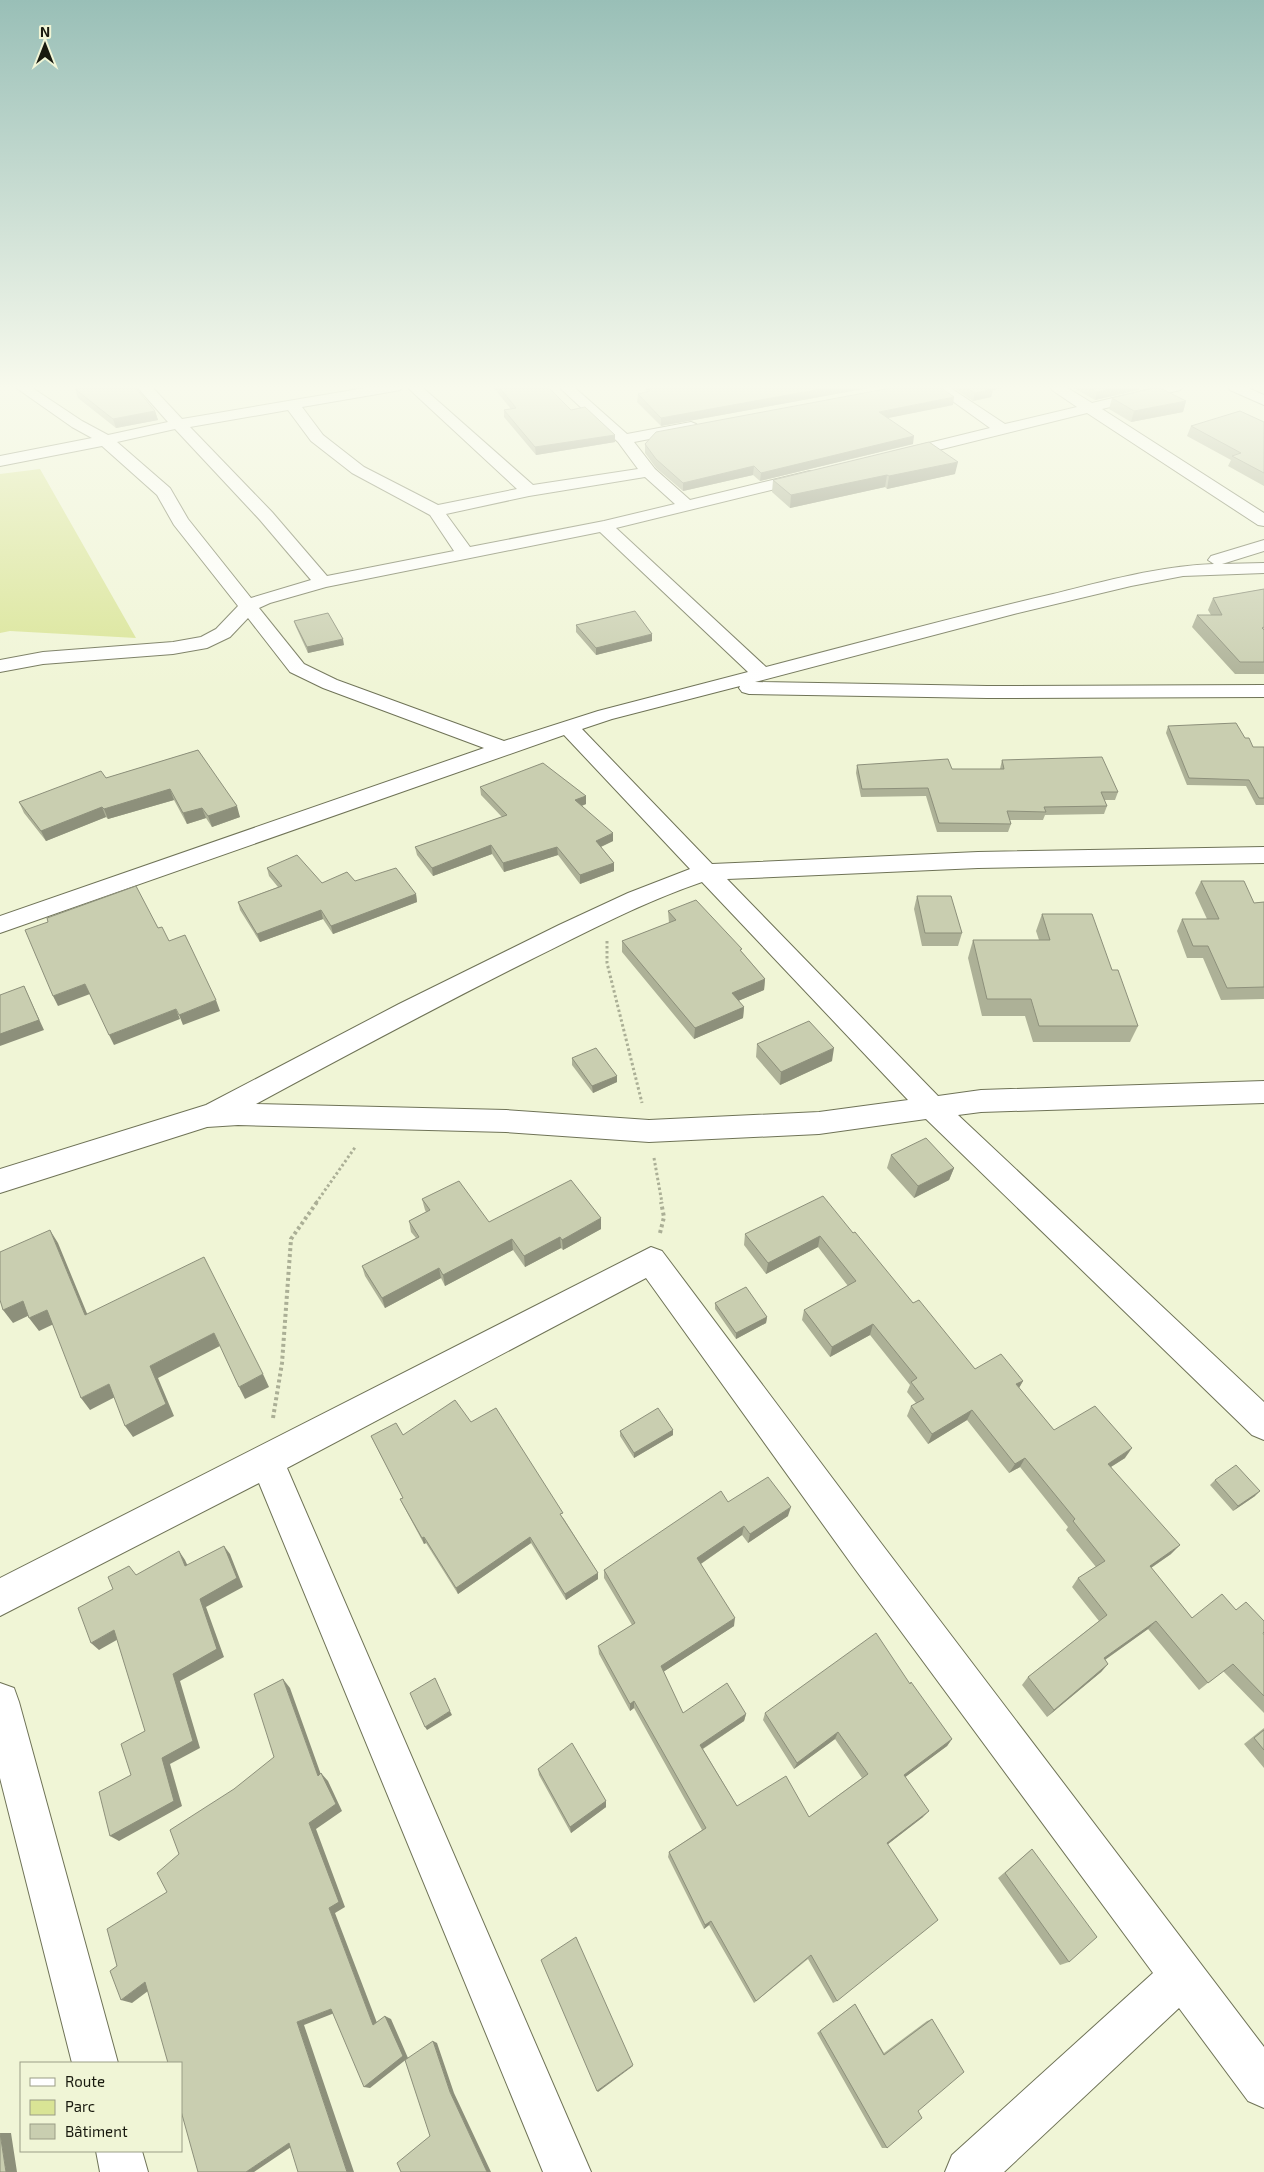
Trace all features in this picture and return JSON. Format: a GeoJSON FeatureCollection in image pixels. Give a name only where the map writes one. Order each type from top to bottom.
{"type":"FeatureCollection","features":[{"type":"Feature","properties":{"kind":"street"},"geometry":{"type":"LineString","coordinates":[[160,488],[164,492],[180,521],[297,668],[330,684],[504,748]]}},
{"type":"Feature","properties":{"kind":"street"},"geometry":{"type":"LineString","coordinates":[[240,488],[323,582]]}},
{"type":"Feature","properties":{"kind":"street"},"geometry":{"type":"LineString","coordinates":[[393,488],[436,511],[466,555]]}},
{"type":"Feature","properties":{"kind":"street"},"geometry":{"type":"LineString","coordinates":[[436,511],[546,488]]}},
{"type":"Feature","properties":{"kind":"street"},"geometry":{"type":"LineString","coordinates":[[667,488],[686,505]]}},
{"type":"Feature","properties":{"kind":"street"},"geometry":{"type":"LineString","coordinates":[[0,666],[43,658],[173,648],[207,642],[223,633],[249,606],[323,582],[604,526],[756,488]]}},
{"type":"Feature","properties":{"kind":"street"},"geometry":{"type":"LineString","coordinates":[[1214,488],[1264,521]]}},
{"type":"Feature","properties":{"kind":"street"},"geometry":{"type":"LineString","coordinates":[[604,526],[763,675]]}},
{"type":"Feature","properties":{"kind":"street"},"geometry":{"type":"LineString","coordinates":[[0,925],[568,727],[708,687],[763,675],[1011,609],[1183,571],[1264,545]]}},
{"type":"Feature","properties":{"kind":"street"},"geometry":{"type":"LineString","coordinates":[[1183,571],[1264,568]]}},
{"type":"Feature","properties":{"kind":"street"},"geometry":{"type":"LineString","coordinates":[[708,687],[987,692],[1264,691]]}},
{"type":"Feature","properties":{"kind":"street"},"geometry":{"type":"LineString","coordinates":[[568,727],[931,1107],[1264,1424]]}},
{"type":"Feature","properties":{"kind":"street"},"geometry":{"type":"LineString","coordinates":[[0,1181],[207,1116],[488,970],[608,911],[707,872],[978,860],[1264,855]]}},
{"type":"Feature","properties":{"kind":"street"},"geometry":{"type":"LineString","coordinates":[[207,1116],[238,1114],[506,1121],[649,1131],[819,1123],[981,1101],[1264,1092]]}},
{"type":"Feature","properties":{"kind":"street"},"geometry":{"type":"LineString","coordinates":[[0,1598],[651,1260],[868,1556],[1264,2085]]}},
{"type":"Feature","properties":{"kind":"street"},"geometry":{"type":"LineString","coordinates":[[267,1461],[567,2172]]}},
{"type":"Feature","properties":{"kind":"street"},"geometry":{"type":"LineString","coordinates":[[0,1702],[96,2062]]}},
{"type":"Feature","properties":{"kind":"street"},"geometry":{"type":"LineString","coordinates":[[969,2172],[1182,1976]]}},
{"type":"Feature","properties":{"kind":"street"},"geometry":{"type":"LineString","coordinates":[[119,2152],[124,2172]]}},
{"type":"Feature","properties":{"kind":"path"},"geometry":{"type":"LineString","coordinates":[[608,911],[606,963],[649,1131],[664,1217],[651,1260]]}},
{"type":"Feature","properties":{"kind":"path"},"geometry":{"type":"LineString","coordinates":[[267,1461],[282,1363],[291,1239],[376,1117]]}},
{"type":"Feature","properties":{"kind":"green space"},"geometry":{"type":"Polygon","coordinates":[[[0,488],[51,488],[136,638],[10,631],[0,633],[0,488]]]}},
{"type":"Feature","properties":{"kind":"building"},"geometry":{"type":"Polygon","coordinates":[[[783,488],[823,488],[791,495],[783,488]]]}},
{"type":"Feature","properties":{"kind":"building"},"geometry":{"type":"Polygon","coordinates":[[[1264,589],[1264,627],[1262,628],[1264,630],[1264,662],[1240,662],[1197,615],[1222,615],[1213,598],[1264,589]]]}},
{"type":"Feature","properties":{"kind":"building"},"geometry":{"type":"Polygon","coordinates":[[[635,611],[652,634],[596,648],[576,625],[635,611]]]}},
{"type":"Feature","properties":{"kind":"building"},"geometry":{"type":"Polygon","coordinates":[[[328,613],[343,639],[307,647],[294,621],[328,613]]]}},
{"type":"Feature","properties":{"kind":"building"},"geometry":{"type":"Polygon","coordinates":[[[1236,723],[1245,738],[1249,738],[1253,747],[1264,747],[1264,798],[1259,798],[1249,780],[1189,778],[1168,726],[1236,723]]]}},
{"type":"Feature","properties":{"kind":"building"},"geometry":{"type":"Polygon","coordinates":[[[198,750],[237,806],[208,816],[202,808],[183,813],[170,789],[104,809],[102,807],[41,831],[19,802],[101,771],[106,778],[198,750]]]}},
{"type":"Feature","properties":{"kind":"building"},"geometry":{"type":"Polygon","coordinates":[[[1102,757],[1118,792],[1101,792],[1107,806],[1044,807],[1046,812],[1007,811],[1011,824],[939,823],[928,788],[862,789],[857,765],[948,759],[952,769],[1004,769],[1002,760],[1102,757]]]}},
{"type":"Feature","properties":{"kind":"building"},"geometry":{"type":"Polygon","coordinates":[[[543,763],[586,796],[575,800],[613,833],[596,841],[614,863],[580,875],[557,847],[503,863],[491,845],[432,868],[415,847],[507,815],[480,787],[543,763]]]}},
{"type":"Feature","properties":{"kind":"building"},"geometry":{"type":"Polygon","coordinates":[[[297,855],[322,883],[347,872],[355,881],[396,868],[416,894],[331,926],[321,910],[257,934],[238,902],[282,886],[267,868],[297,855]]]}},
{"type":"Feature","properties":{"kind":"building"},"geometry":{"type":"Polygon","coordinates":[[[1201,881],[1244,881],[1254,903],[1264,902],[1264,987],[1227,988],[1208,946],[1193,946],[1182,919],[1219,919],[1201,881]]]}},
{"type":"Feature","properties":{"kind":"building"},"geometry":{"type":"Polygon","coordinates":[[[136,886],[158,928],[162,927],[169,941],[185,935],[216,1000],[179,1015],[176,1009],[109,1035],[85,984],[53,996],[25,930],[48,922],[47,918],[136,886]]]}},
{"type":"Feature","properties":{"kind":"building"},"geometry":{"type":"Polygon","coordinates":[[[917,896],[951,896],[962,933],[925,933],[917,896]]]}},
{"type":"Feature","properties":{"kind":"building"},"geometry":{"type":"Polygon","coordinates":[[[696,900],[742,949],[740,950],[765,979],[732,993],[744,1007],[695,1028],[622,941],[676,920],[668,911],[696,900]]]}},
{"type":"Feature","properties":{"kind":"building"},"geometry":{"type":"Polygon","coordinates":[[[1042,914],[1092,914],[1112,970],[1118,970],[1138,1026],[1039,1026],[1031,999],[987,999],[973,940],[1050,940],[1042,914]]]}},
{"type":"Feature","properties":{"kind":"building"},"geometry":{"type":"Polygon","coordinates":[[[24,986],[39,1020],[0,1034],[0,995],[24,986]]]}},
{"type":"Feature","properties":{"kind":"building"},"geometry":{"type":"Polygon","coordinates":[[[809,1021],[834,1048],[781,1072],[757,1044],[809,1021]]]}},
{"type":"Feature","properties":{"kind":"building"},"geometry":{"type":"Polygon","coordinates":[[[596,1048],[617,1076],[592,1086],[572,1058],[596,1048]]]}},
{"type":"Feature","properties":{"kind":"building"},"geometry":{"type":"Polygon","coordinates":[[[926,1138],[954,1168],[918,1186],[891,1155],[926,1138]]]}},
{"type":"Feature","properties":{"kind":"building"},"geometry":{"type":"Polygon","coordinates":[[[571,1180],[601,1218],[562,1240],[560,1237],[524,1256],[512,1239],[443,1275],[439,1268],[382,1298],[362,1266],[419,1237],[409,1221],[430,1210],[422,1199],[459,1181],[489,1222],[571,1180]]]}},
{"type":"Feature","properties":{"kind":"building"},"geometry":{"type":"Polygon","coordinates":[[[823,1196],[913,1303],[919,1300],[975,1369],[1001,1354],[1023,1381],[1016,1384],[1054,1430],[1095,1406],[1132,1448],[1108,1464],[1180,1545],[1150,1566],[1192,1618],[1222,1594],[1236,1610],[1246,1602],[1264,1621],[1264,1696],[1233,1664],[1208,1683],[1156,1621],[1104,1658],[1108,1664],[1054,1710],[1028,1677],[1107,1615],[1078,1578],[1105,1561],[1073,1521],[1075,1519],[1025,1458],[1015,1464],[972,1410],[932,1434],[911,1406],[924,1399],[911,1382],[917,1378],[873,1324],[832,1347],[804,1310],[856,1281],[820,1236],[768,1263],[745,1234],[823,1196]]]}},
{"type":"Feature","properties":{"kind":"building"},"geometry":{"type":"Polygon","coordinates":[[[50,1230],[85,1315],[204,1257],[263,1374],[239,1387],[214,1333],[150,1366],[166,1404],[125,1426],[109,1384],[81,1398],[47,1310],[29,1318],[23,1301],[3,1310],[0,1300],[0,1252],[50,1230]]]}},
{"type":"Feature","properties":{"kind":"building"},"geometry":{"type":"Polygon","coordinates":[[[746,1287],[767,1317],[736,1333],[715,1303],[746,1287]]]}},
{"type":"Feature","properties":{"kind":"building"},"geometry":{"type":"Polygon","coordinates":[[[455,1400],[471,1422],[496,1408],[563,1513],[560,1514],[598,1573],[565,1594],[530,1537],[456,1588],[424,1537],[422,1538],[400,1499],[403,1498],[371,1436],[396,1423],[403,1435],[455,1400]]]}},
{"type":"Feature","properties":{"kind":"building"},"geometry":{"type":"Polygon","coordinates":[[[658,1408],[673,1430],[634,1453],[620,1431],[658,1408]]]}},
{"type":"Feature","properties":{"kind":"building"},"geometry":{"type":"Polygon","coordinates":[[[1236,1465],[1260,1491],[1238,1506],[1215,1480],[1236,1465]]]}},
{"type":"Feature","properties":{"kind":"building"},"geometry":{"type":"Polygon","coordinates":[[[768,1477],[791,1507],[750,1534],[744,1526],[697,1558],[735,1618],[661,1666],[683,1713],[727,1683],[746,1714],[700,1745],[737,1806],[786,1776],[809,1817],[868,1774],[838,1732],[797,1763],[765,1713],[876,1633],[910,1684],[911,1682],[952,1739],[904,1775],[929,1811],[887,1843],[938,1920],[837,2001],[811,1955],[756,2001],[711,1921],[705,1925],[669,1852],[706,1828],[634,1701],[630,1704],[598,1646],[635,1623],[604,1570],[721,1491],[728,1502],[768,1477]]]}},
{"type":"Feature","properties":{"kind":"building"},"geometry":{"type":"Polygon","coordinates":[[[224,1546],[237,1578],[200,1599],[217,1649],[173,1674],[193,1741],[162,1758],[174,1801],[110,1836],[99,1792],[131,1775],[121,1744],[145,1731],[114,1630],[91,1643],[78,1608],[113,1589],[108,1577],[129,1566],[136,1575],[179,1551],[185,1566],[224,1546]]]}},
{"type":"Feature","properties":{"kind":"building"},"geometry":{"type":"Polygon","coordinates":[[[435,1678],[450,1711],[425,1727],[410,1693],[435,1678]]]}},
{"type":"Feature","properties":{"kind":"building"},"geometry":{"type":"Polygon","coordinates":[[[283,1679],[318,1776],[321,1773],[336,1804],[309,1823],[339,1902],[329,1908],[373,2025],[385,2016],[403,2056],[364,2087],[331,2009],[297,2022],[347,2172],[298,2172],[289,2143],[246,2172],[198,2172],[182,2115],[182,2062],[168,2062],[145,1982],[121,2000],[110,1971],[117,1966],[107,1929],[167,1892],[157,1873],[179,1854],[170,1830],[234,1789],[274,1757],[254,1694],[283,1679]]]}},
{"type":"Feature","properties":{"kind":"building"},"geometry":{"type":"Polygon","coordinates":[[[1264,1730],[1264,1750],[1254,1738],[1264,1730]]]}},
{"type":"Feature","properties":{"kind":"building"},"geometry":{"type":"Polygon","coordinates":[[[572,1743],[606,1801],[570,1827],[538,1769],[572,1743]]]}},
{"type":"Feature","properties":{"kind":"building"},"geometry":{"type":"Polygon","coordinates":[[[1032,1849],[1097,1937],[1069,1962],[1005,1873],[1032,1849]]]}},
{"type":"Feature","properties":{"kind":"building"},"geometry":{"type":"Polygon","coordinates":[[[576,1937],[633,2065],[597,2091],[541,1960],[576,1937]]]}},
{"type":"Feature","properties":{"kind":"building"},"geometry":{"type":"Polygon","coordinates":[[[855,2004],[884,2055],[932,2019],[964,2072],[918,2111],[922,2118],[887,2148],[820,2031],[855,2004]]]}},
{"type":"Feature","properties":{"kind":"building"},"geometry":{"type":"Polygon","coordinates":[[[433,2041],[450,2092],[487,2172],[401,2172],[397,2163],[430,2136],[405,2060],[433,2041]]]}},
{"type":"Feature","properties":{"kind":"building"},"geometry":{"type":"Polygon","coordinates":[[[0,2133],[6,2172],[0,2172],[0,2133]]]}}]}
